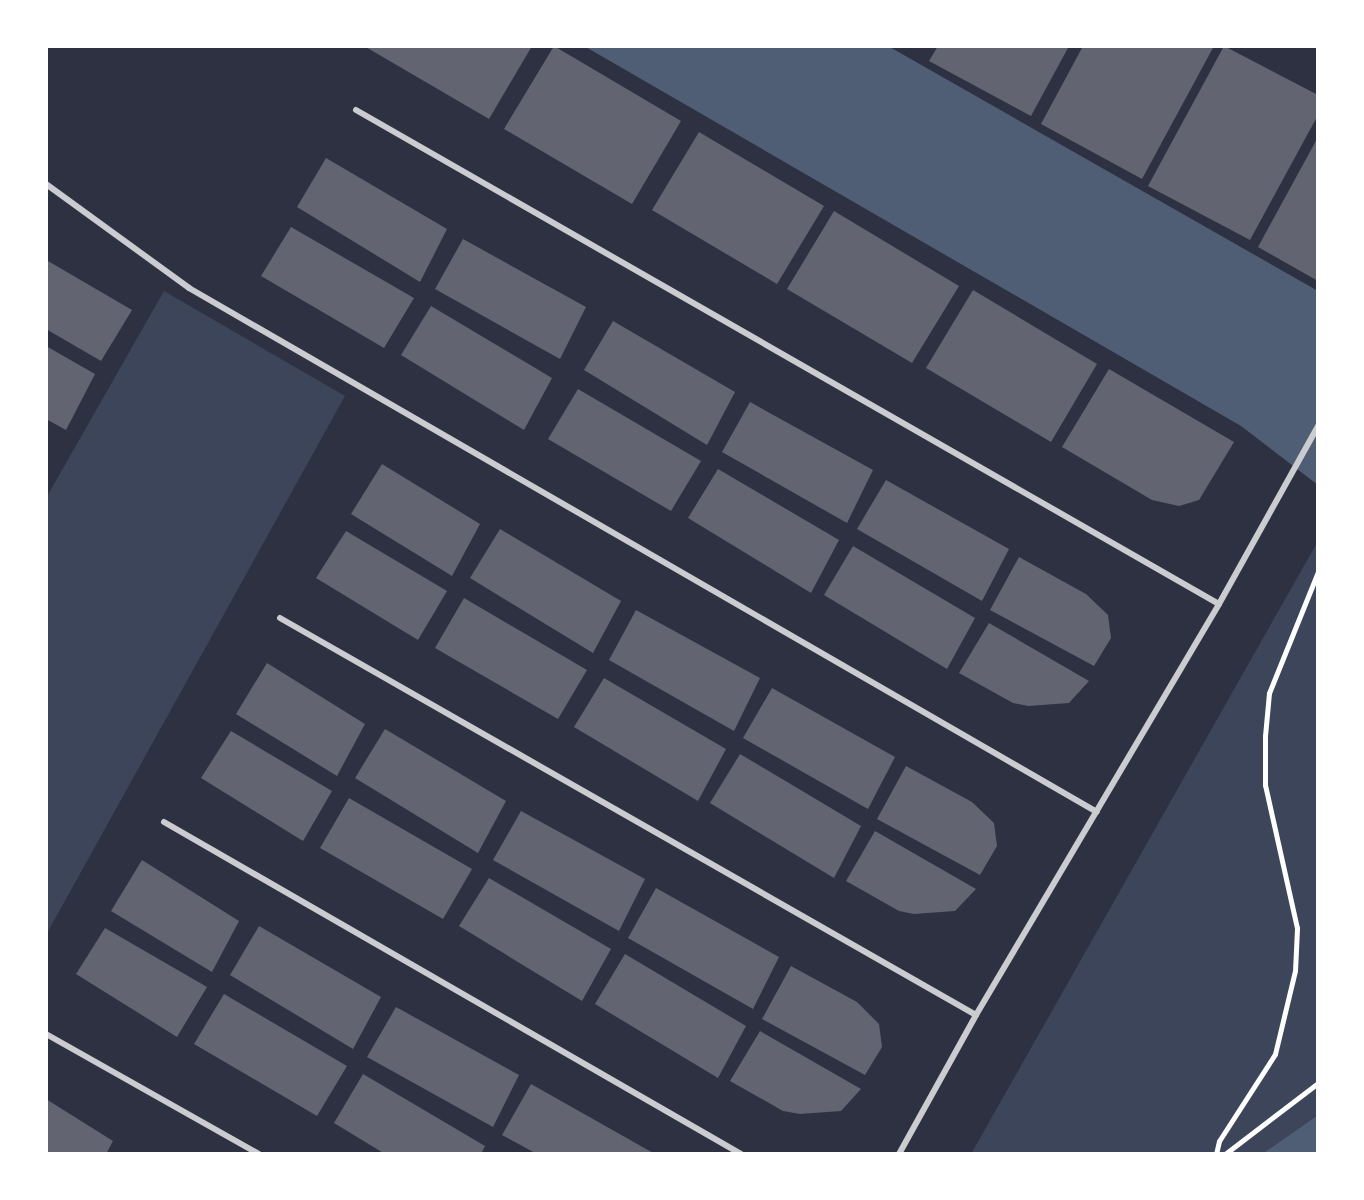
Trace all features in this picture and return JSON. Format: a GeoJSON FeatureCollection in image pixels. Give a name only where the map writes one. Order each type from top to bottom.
{"type":"FeatureCollection","features":[{"type":"Feature","properties":{"kind":"lane"},"geometry":{"type":"LineString","coordinates":[[356,110],[1219,604]]}},
{"type":"Feature","properties":{"kind":"lane"},"geometry":{"type":"LineString","coordinates":[[46,184],[189,288],[1097,812]]}},
{"type":"Feature","properties":{"kind":"lane"},"geometry":{"type":"LineString","coordinates":[[899,1154],[976,1015],[1219,604],[1318,426]]}},
{"type":"Feature","properties":{"kind":"lane"},"geometry":{"type":"LineString","coordinates":[[280,618],[976,1015]]}},
{"type":"Feature","properties":{"kind":"lane"},"geometry":{"type":"LineString","coordinates":[[164,822],[741,1154]]}},
{"type":"Feature","properties":{"kind":"lane"},"geometry":{"type":"LineString","coordinates":[[46,1034],[259,1154]]}},
{"type":"Feature","properties":{"kind":"path"},"geometry":{"type":"LineString","coordinates":[[1216,1154],[1219,1141],[1275,1054],[1295,971],[1297,928],[1265,785],[1265,736],[1269,693],[1318,572]]}},
{"type":"Feature","properties":{"kind":"path"},"geometry":{"type":"LineString","coordinates":[[1225,1154],[1318,1083]]}},
{"type":"Feature","properties":{"kind":"shaded area"},"geometry":{"type":"Polygon","coordinates":[[[584,46],[888,46],[1318,291],[1318,485],[1241,426],[584,46]]]}},
{"type":"Feature","properties":{"kind":"shaded area"},"geometry":{"type":"Polygon","coordinates":[[[164,291],[345,396],[46,935],[46,498],[164,291]]]}},
{"type":"Feature","properties":{"kind":"shaded area"},"geometry":{"type":"Polygon","coordinates":[[[1318,541],[1318,1115],[1262,1154],[971,1154],[1318,541]]]}},
{"type":"Feature","properties":{"kind":"shaded area"},"geometry":{"type":"Polygon","coordinates":[[[1318,1115],[1318,1154],[1262,1154],[1318,1115]]]}},
{"type":"Feature","properties":{"kind":"building"},"geometry":{"type":"Polygon","coordinates":[[[364,46],[532,46],[489,119],[364,46]]]}},
{"type":"Feature","properties":{"kind":"building"},"geometry":{"type":"Polygon","coordinates":[[[554,46],[681,121],[632,204],[504,129],[554,46]]]}},
{"type":"Feature","properties":{"kind":"building"},"geometry":{"type":"Polygon","coordinates":[[[938,46],[1069,46],[1031,116],[929,61],[938,46]]]}},
{"type":"Feature","properties":{"kind":"building"},"geometry":{"type":"Polygon","coordinates":[[[1083,46],[1214,46],[1142,179],[1041,124],[1083,46]]]}},
{"type":"Feature","properties":{"kind":"building"},"geometry":{"type":"Polygon","coordinates":[[[1224,46],[1318,95],[1318,115],[1250,240],[1148,186],[1224,46]]]}},
{"type":"Feature","properties":{"kind":"building"},"geometry":{"type":"Polygon","coordinates":[[[699,132],[824,206],[777,284],[652,210],[699,132]]]}},
{"type":"Feature","properties":{"kind":"building"},"geometry":{"type":"Polygon","coordinates":[[[1318,137],[1318,281],[1258,247],[1318,137]]]}},
{"type":"Feature","properties":{"kind":"building"},"geometry":{"type":"Polygon","coordinates":[[[326,158],[447,229],[420,282],[297,207],[326,158]]]}},
{"type":"Feature","properties":{"kind":"building"},"geometry":{"type":"Polygon","coordinates":[[[834,211],[959,286],[912,363],[787,289],[834,211]]]}},
{"type":"Feature","properties":{"kind":"building"},"geometry":{"type":"Polygon","coordinates":[[[291,227],[414,298],[384,348],[261,276],[291,227]]]}},
{"type":"Feature","properties":{"kind":"building"},"geometry":{"type":"Polygon","coordinates":[[[463,239],[586,307],[560,359],[435,289],[463,239]]]}},
{"type":"Feature","properties":{"kind":"building"},"geometry":{"type":"Polygon","coordinates":[[[48,261],[132,310],[101,361],[46,329],[48,261]]]}},
{"type":"Feature","properties":{"kind":"building"},"geometry":{"type":"Polygon","coordinates":[[[973,290],[1097,364],[1051,442],[926,368],[973,290]]]}},
{"type":"Feature","properties":{"kind":"building"},"geometry":{"type":"Polygon","coordinates":[[[431,306],[552,378],[524,430],[401,355],[431,306]]]}},
{"type":"Feature","properties":{"kind":"building"},"geometry":{"type":"Polygon","coordinates":[[[613,321],[735,392],[707,445],[584,370],[613,321]]]}},
{"type":"Feature","properties":{"kind":"building"},"geometry":{"type":"Polygon","coordinates":[[[46,346],[95,374],[66,430],[46,419],[46,346]]]}},
{"type":"Feature","properties":{"kind":"building"},"geometry":{"type":"Polygon","coordinates":[[[1109,369],[1234,442],[1199,500],[1179,506],[1152,500],[1062,447],[1109,369]]]}},
{"type":"Feature","properties":{"kind":"building"},"geometry":{"type":"Polygon","coordinates":[[[578,389],[701,461],[671,511],[548,439],[578,389]]]}},
{"type":"Feature","properties":{"kind":"building"},"geometry":{"type":"Polygon","coordinates":[[[750,402],[873,470],[847,523],[722,452],[750,402]]]}},
{"type":"Feature","properties":{"kind":"building"},"geometry":{"type":"Polygon","coordinates":[[[382,464],[480,524],[452,576],[351,514],[382,464]]]}},
{"type":"Feature","properties":{"kind":"building"},"geometry":{"type":"Polygon","coordinates":[[[718,469],[839,540],[811,593],[688,518],[718,469]]]}},
{"type":"Feature","properties":{"kind":"building"},"geometry":{"type":"Polygon","coordinates":[[[886,480],[1009,549],[982,601],[857,529],[886,480]]]}},
{"type":"Feature","properties":{"kind":"building"},"geometry":{"type":"Polygon","coordinates":[[[500,529],[621,601],[593,653],[470,578],[500,529]]]}},
{"type":"Feature","properties":{"kind":"building"},"geometry":{"type":"Polygon","coordinates":[[[346,531],[447,591],[418,640],[316,578],[346,531]]]}},
{"type":"Feature","properties":{"kind":"building"},"geometry":{"type":"Polygon","coordinates":[[[853,546],[975,618],[947,669],[824,595],[853,546]]]}},
{"type":"Feature","properties":{"kind":"building"},"geometry":{"type":"Polygon","coordinates":[[[1019,557],[1086,594],[1108,615],[1111,638],[1094,666],[990,610],[1019,557]]]}},
{"type":"Feature","properties":{"kind":"building"},"geometry":{"type":"Polygon","coordinates":[[[464,598],[587,670],[558,719],[435,648],[464,598]]]}},
{"type":"Feature","properties":{"kind":"building"},"geometry":{"type":"Polygon","coordinates":[[[636,610],[760,678],[734,731],[609,660],[636,610]]]}},
{"type":"Feature","properties":{"kind":"building"},"geometry":{"type":"Polygon","coordinates":[[[989,623],[1089,681],[1069,703],[1028,706],[1013,703],[959,673],[989,623]]]}},
{"type":"Feature","properties":{"kind":"building"},"geometry":{"type":"Polygon","coordinates":[[[267,663],[365,724],[337,776],[236,714],[267,663]]]}},
{"type":"Feature","properties":{"kind":"building"},"geometry":{"type":"Polygon","coordinates":[[[604,678],[726,749],[698,801],[574,727],[604,678]]]}},
{"type":"Feature","properties":{"kind":"building"},"geometry":{"type":"Polygon","coordinates":[[[772,688],[895,757],[868,809],[743,738],[772,688]]]}},
{"type":"Feature","properties":{"kind":"building"},"geometry":{"type":"Polygon","coordinates":[[[385,729],[506,801],[478,853],[355,778],[385,729]]]}},
{"type":"Feature","properties":{"kind":"building"},"geometry":{"type":"Polygon","coordinates":[[[231,731],[332,791],[303,841],[201,778],[231,731]]]}},
{"type":"Feature","properties":{"kind":"building"},"geometry":{"type":"Polygon","coordinates":[[[740,754],[861,826],[834,878],[710,803],[740,754]]]}},
{"type":"Feature","properties":{"kind":"building"},"geometry":{"type":"Polygon","coordinates":[[[906,766],[972,802],[994,823],[997,846],[980,875],[877,819],[906,766]]]}},
{"type":"Feature","properties":{"kind":"building"},"geometry":{"type":"Polygon","coordinates":[[[349,798],[472,869],[443,919],[320,848],[349,798]]]}},
{"type":"Feature","properties":{"kind":"building"},"geometry":{"type":"Polygon","coordinates":[[[521,811],[645,879],[619,931],[493,860],[521,811]]]}},
{"type":"Feature","properties":{"kind":"building"},"geometry":{"type":"Polygon","coordinates":[[[875,831],[976,889],[955,911],[914,914],[899,911],[846,881],[875,831]]]}},
{"type":"Feature","properties":{"kind":"building"},"geometry":{"type":"Polygon","coordinates":[[[142,860],[239,921],[212,972],[111,911],[142,860]]]}},
{"type":"Feature","properties":{"kind":"building"},"geometry":{"type":"Polygon","coordinates":[[[489,878],[611,949],[582,1001],[459,926],[489,878]]]}},
{"type":"Feature","properties":{"kind":"building"},"geometry":{"type":"Polygon","coordinates":[[[656,888],[779,957],[753,1009],[628,938],[656,888]]]}},
{"type":"Feature","properties":{"kind":"building"},"geometry":{"type":"Polygon","coordinates":[[[259,926],[381,997],[353,1049],[230,975],[259,926]]]}},
{"type":"Feature","properties":{"kind":"building"},"geometry":{"type":"Polygon","coordinates":[[[105,928],[207,987],[177,1037],[76,974],[105,928]]]}},
{"type":"Feature","properties":{"kind":"building"},"geometry":{"type":"Polygon","coordinates":[[[625,954],[746,1026],[718,1078],[595,1004],[625,954]]]}},
{"type":"Feature","properties":{"kind":"building"},"geometry":{"type":"Polygon","coordinates":[[[791,966],[857,1002],[879,1024],[882,1047],[865,1075],[762,1019],[791,966]]]}},
{"type":"Feature","properties":{"kind":"building"},"geometry":{"type":"Polygon","coordinates":[[[224,994],[347,1066],[317,1116],[194,1044],[224,994]]]}},
{"type":"Feature","properties":{"kind":"building"},"geometry":{"type":"Polygon","coordinates":[[[396,1007],[519,1075],[493,1127],[367,1057],[396,1007]]]}},
{"type":"Feature","properties":{"kind":"building"},"geometry":{"type":"Polygon","coordinates":[[[760,1031],[861,1089],[841,1111],[800,1114],[783,1111],[730,1081],[760,1031]]]}},
{"type":"Feature","properties":{"kind":"building"},"geometry":{"type":"Polygon","coordinates":[[[363,1074],[485,1146],[481,1154],[385,1154],[334,1123],[363,1074]]]}},
{"type":"Feature","properties":{"kind":"building"},"geometry":{"type":"Polygon","coordinates":[[[531,1084],[655,1154],[537,1154],[502,1135],[531,1084]]]}},
{"type":"Feature","properties":{"kind":"building"},"geometry":{"type":"Polygon","coordinates":[[[46,1099],[113,1141],[106,1154],[46,1154],[46,1099]]]}}]}
